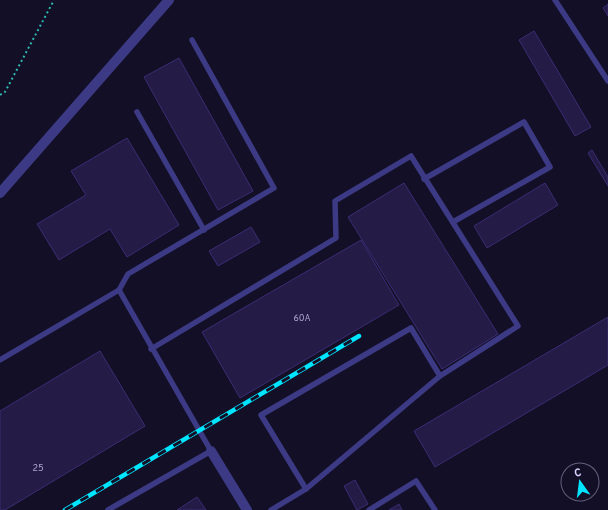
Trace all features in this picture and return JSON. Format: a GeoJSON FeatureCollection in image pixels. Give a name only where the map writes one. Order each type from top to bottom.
{"type":"FeatureCollection","features":[{"type":"Feature","properties":{"kind":"street"},"geometry":{"type":"LineString","coordinates":[[0,193],[169,0]]}},
{"type":"Feature","properties":{"kind":"street"},"geometry":{"type":"LineString","coordinates":[[211,451],[247,510]]}},
{"type":"Feature","properties":{"kind":"lane"},"geometry":{"type":"LineString","coordinates":[[555,0],[608,82]]}},
{"type":"Feature","properties":{"kind":"lane"},"geometry":{"type":"LineString","coordinates":[[0,360],[119,290],[128,274],[274,188],[192,40]]}},
{"type":"Feature","properties":{"kind":"lane"},"geometry":{"type":"LineString","coordinates":[[137,112],[204,230]]}},
{"type":"Feature","properties":{"kind":"lane"},"geometry":{"type":"LineString","coordinates":[[424,178],[524,122],[550,167],[453,222]]}},
{"type":"Feature","properties":{"kind":"lane"},"geometry":{"type":"LineString","coordinates":[[152,349],[336,238],[335,201],[411,156],[518,326],[440,376],[306,489],[271,510]]}},
{"type":"Feature","properties":{"kind":"lane"},"geometry":{"type":"LineString","coordinates":[[108,510],[211,451],[119,290]]}},
{"type":"Feature","properties":{"kind":"lane"},"geometry":{"type":"LineString","coordinates":[[306,489],[261,415],[411,328],[440,376]]}},
{"type":"Feature","properties":{"kind":"lane"},"geometry":{"type":"LineString","coordinates":[[369,510],[416,481],[435,510]]}},
{"type":"Feature","properties":{"kind":"path"},"geometry":{"type":"LineString","coordinates":[[0,95],[5,92],[54,0]]}},
{"type":"Feature","properties":{"kind":"building"},"geometry":{"type":"Polygon","coordinates":[[[608,4],[608,16],[603,8],[608,4]]]}},
{"type":"Feature","properties":{"kind":"building"},"geometry":{"type":"Polygon","coordinates":[[[534,31],[591,127],[575,136],[519,40],[534,31]]]}},
{"type":"Feature","properties":{"kind":"building"},"geometry":{"type":"Polygon","coordinates":[[[179,58],[253,191],[218,210],[144,77],[179,58]]]}},
{"type":"Feature","properties":{"kind":"building"},"geometry":{"type":"Polygon","coordinates":[[[127,138],[179,225],[127,257],[110,229],[59,260],[37,224],[86,195],[71,171],[127,138]]]}},
{"type":"Feature","properties":{"kind":"building"},"geometry":{"type":"Polygon","coordinates":[[[592,150],[608,177],[608,186],[588,153],[592,150]]]}},
{"type":"Feature","properties":{"kind":"building"},"geometry":{"type":"Polygon","coordinates":[[[404,183],[498,334],[442,369],[348,217],[404,183]]]}},
{"type":"Feature","properties":{"kind":"building"},"geometry":{"type":"Polygon","coordinates":[[[545,183],[558,205],[487,248],[474,226],[545,183]]]}},
{"type":"Feature","properties":{"kind":"building"},"geometry":{"type":"Polygon","coordinates":[[[251,227],[260,242],[218,266],[209,251],[251,227]]]}},
{"type":"Feature","properties":{"kind":"building"},"geometry":{"type":"Polygon","coordinates":[[[361,240],[399,305],[240,398],[202,332],[361,240]]]}},
{"type":"Feature","properties":{"kind":"building"},"geometry":{"type":"Polygon","coordinates":[[[608,317],[608,365],[435,467],[414,431],[608,317]]]}},
{"type":"Feature","properties":{"kind":"building"},"geometry":{"type":"Polygon","coordinates":[[[100,351],[145,426],[5,510],[0,510],[0,411],[100,351]]]}},
{"type":"Feature","properties":{"kind":"building"},"geometry":{"type":"Polygon","coordinates":[[[355,480],[368,504],[357,510],[344,486],[355,480]]]}},
{"type":"Feature","properties":{"kind":"building"},"geometry":{"type":"Polygon","coordinates":[[[197,497],[206,510],[177,510],[197,497]]]}},
{"type":"Feature","properties":{"kind":"building"},"geometry":{"type":"Polygon","coordinates":[[[399,504],[402,510],[389,510],[399,504]]]}},
{"type":"Feature","properties":{"kind":"railway"},"geometry":{"type":"LineString","coordinates":[[65,510],[359,336]]}}]}
